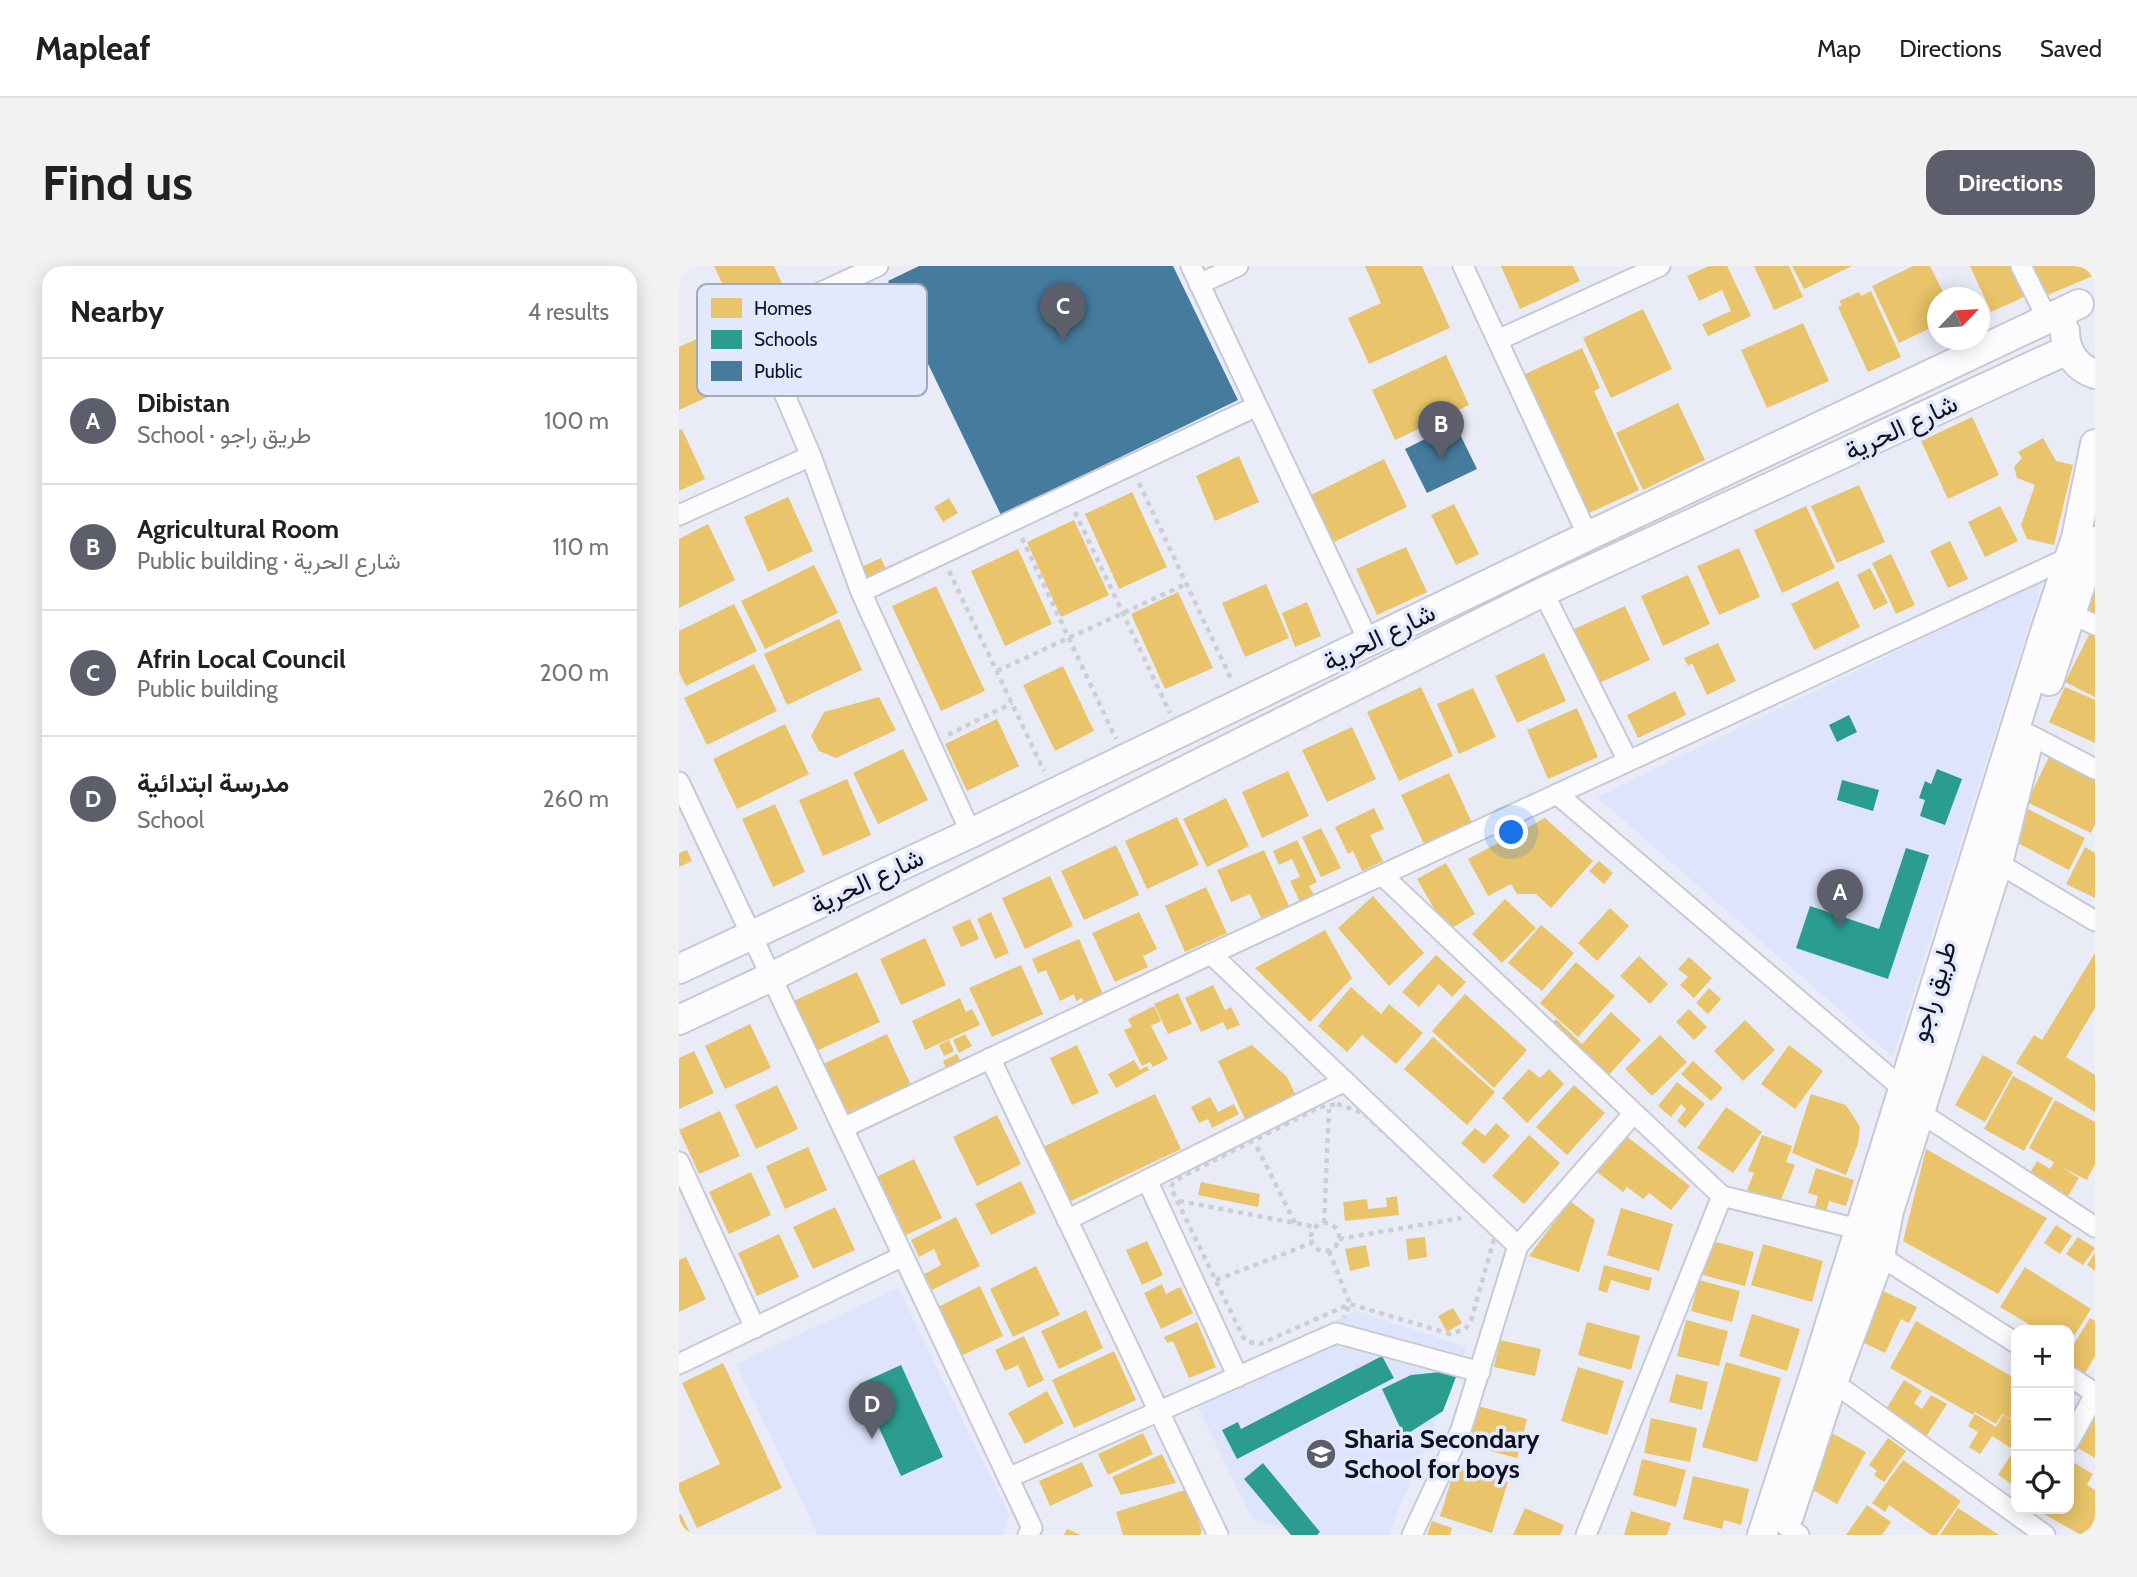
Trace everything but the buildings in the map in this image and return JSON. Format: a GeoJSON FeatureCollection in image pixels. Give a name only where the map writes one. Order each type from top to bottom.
{"type":"FeatureCollection","features":[{"type":"Feature","properties":{"kind":"main road","name":"شارع الحرية"},"geometry":{"type":"LineString","coordinates":[[679,969],[971,833],[2087,299]]}},
{"type":"Feature","properties":{"kind":"main road"},"geometry":{"type":"LineString","coordinates":[[2087,299],[2071,313],[2065,336],[2067,350],[2080,366],[2095,374]]}},
{"type":"Feature","properties":{"kind":"main road","name":"شارع الحرية"},"geometry":{"type":"LineString","coordinates":[[679,1020],[771,977],[1543,592],[2067,350]]}},
{"type":"Feature","properties":{"kind":"main road","name":"طريق راجو"},"geometry":{"type":"LineString","coordinates":[[1782,1533],[1816,1369],[1976,849],[2076,538],[2095,444]]}},
{"type":"Feature","properties":{"kind":"main road"},"geometry":{"type":"LineString","coordinates":[[1714,476],[1728,507]]}},
{"type":"Feature","properties":{"kind":"main road","name":"طريق راجو"},"geometry":{"type":"LineString","coordinates":[[1782,1533],[1833,1382],[1880,1256],[1889,1211],[1998,863],[2030,735],[2084,620],[2095,541]]}},
{"type":"Feature","properties":{"kind":"main road"},"geometry":{"type":"LineString","coordinates":[[1454,601],[1468,630]]}},
{"type":"Feature","properties":{"kind":"street"},"geometry":{"type":"LineString","coordinates":[[839,284],[878,266]]}},
{"type":"Feature","properties":{"kind":"street"},"geometry":{"type":"LineString","coordinates":[[1191,266],[1369,642]]}},
{"type":"Feature","properties":{"kind":"street"},"geometry":{"type":"LineString","coordinates":[[1199,284],[1238,266]]}},
{"type":"Feature","properties":{"kind":"street"},"geometry":{"type":"LineString","coordinates":[[1463,266],[1588,536]]}},
{"type":"Feature","properties":{"kind":"street"},"geometry":{"type":"LineString","coordinates":[[1498,340],[1660,266]]}},
{"type":"Feature","properties":{"kind":"street"},"geometry":{"type":"LineString","coordinates":[[2021,266],[2043,310],[2045,320]]}},
{"type":"Feature","properties":{"kind":"street"},"geometry":{"type":"LineString","coordinates":[[785,396],[811,456],[861,592],[971,833]]}},
{"type":"Feature","properties":{"kind":"street"},"geometry":{"type":"LineString","coordinates":[[861,592],[1257,406]]}},
{"type":"Feature","properties":{"kind":"street"},"geometry":{"type":"LineString","coordinates":[[679,515],[811,456]]}},
{"type":"Feature","properties":{"kind":"street"},"geometry":{"type":"LineString","coordinates":[[843,1128],[1211,954],[2070,557]]}},
{"type":"Feature","properties":{"kind":"street"},"geometry":{"type":"LineString","coordinates":[[1543,592],[1628,761]]}},
{"type":"Feature","properties":{"kind":"street"},"geometry":{"type":"LineString","coordinates":[[2030,735],[2095,769]]}},
{"type":"Feature","properties":{"kind":"street"},"geometry":{"type":"LineString","coordinates":[[679,782],[1032,1528],[1028,1535]]}},
{"type":"Feature","properties":{"kind":"street"},"geometry":{"type":"LineString","coordinates":[[1557,794],[1903,1089]]}},
{"type":"Feature","properties":{"kind":"street"},"geometry":{"type":"LineString","coordinates":[[1998,863],[2095,921]]}},
{"type":"Feature","properties":{"kind":"street"},"geometry":{"type":"LineString","coordinates":[[1382,875],[1722,1196],[1858,1229]]}},
{"type":"Feature","properties":{"kind":"street"},"geometry":{"type":"LineString","coordinates":[[1211,954],[1518,1246]]}},
{"type":"Feature","properties":{"kind":"street"},"geometry":{"type":"LineString","coordinates":[[990,1058],[1218,1535]]}},
{"type":"Feature","properties":{"kind":"street"},"geometry":{"type":"LineString","coordinates":[[1067,1220],[1345,1081]]}},
{"type":"Feature","properties":{"kind":"street"},"geometry":{"type":"LineString","coordinates":[[1412,1535],[1461,1430],[1518,1246],[1634,1113]]}},
{"type":"Feature","properties":{"kind":"street"},"geometry":{"type":"LineString","coordinates":[[1921,1113],[2095,1227]]}},
{"type":"Feature","properties":{"kind":"street"},"geometry":{"type":"LineString","coordinates":[[679,1162],[755,1328]]}},
{"type":"Feature","properties":{"kind":"street"},"geometry":{"type":"LineString","coordinates":[[1147,1180],[1238,1377]]}},
{"type":"Feature","properties":{"kind":"street"},"geometry":{"type":"LineString","coordinates":[[1586,1535],[1722,1196]]}},
{"type":"Feature","properties":{"kind":"street"},"geometry":{"type":"LineString","coordinates":[[679,1364],[903,1256]]}},
{"type":"Feature","properties":{"kind":"street"},"geometry":{"type":"LineString","coordinates":[[1880,1256],[2011,1340]]}},
{"type":"Feature","properties":{"kind":"street"},"geometry":{"type":"LineString","coordinates":[[1008,1478],[1336,1333],[1480,1372]]}},
{"type":"Feature","properties":{"kind":"street"},"geometry":{"type":"LineString","coordinates":[[2074,1379],[2095,1394],[2074,1433]]}},
{"type":"Feature","properties":{"kind":"street"},"geometry":{"type":"LineString","coordinates":[[1833,1382],[2045,1535]]}},
{"type":"Feature","properties":{"kind":"path"},"geometry":{"type":"LineString","coordinates":[[1131,466],[1233,685]]}},
{"type":"Feature","properties":{"kind":"path"},"geometry":{"type":"LineString","coordinates":[[1067,496],[1171,714]]}},
{"type":"Feature","properties":{"kind":"path"},"geometry":{"type":"LineString","coordinates":[[1014,521],[1116,739]]}},
{"type":"Feature","properties":{"kind":"path"},"geometry":{"type":"LineString","coordinates":[[941,555],[1045,772]]}},
{"type":"Feature","properties":{"kind":"path"},"geometry":{"type":"LineString","coordinates":[[997,671],[1186,584]]}},
{"type":"Feature","properties":{"kind":"path"},"geometry":{"type":"LineString","coordinates":[[931,743],[1011,703]]}},
{"type":"Feature","properties":{"kind":"path"},"geometry":{"type":"LineString","coordinates":[[1324,1223],[1329,1105]]}},
{"type":"Feature","properties":{"kind":"path"},"geometry":{"type":"LineString","coordinates":[[1329,1105],[1346,1106],[1363,1113],[1489,1228],[1494,1239],[1472,1321],[1465,1329],[1450,1334],[1350,1304],[1259,1344],[1247,1342],[1243,1337],[1171,1188],[1177,1179],[1320,1107],[1329,1105]]}},
{"type":"Feature","properties":{"kind":"path"},"geometry":{"type":"LineString","coordinates":[[1254,1140],[1295,1223]]}},
{"type":"Feature","properties":{"kind":"path"},"geometry":{"type":"LineString","coordinates":[[1178,1201],[1316,1227]]}},
{"type":"Feature","properties":{"kind":"path"},"geometry":{"type":"LineString","coordinates":[[1339,1239],[1475,1216]]}},
{"type":"Feature","properties":{"kind":"path"},"geometry":{"type":"LineString","coordinates":[[1324,1223],[1335,1227],[1339,1239],[1336,1246],[1329,1251],[1318,1250],[1312,1244],[1312,1233],[1324,1223]]}},
{"type":"Feature","properties":{"kind":"path"},"geometry":{"type":"LineString","coordinates":[[1216,1280],[1312,1244]]}},
{"type":"Feature","properties":{"kind":"path"},"geometry":{"type":"LineString","coordinates":[[1329,1251],[1350,1304],[1336,1333]]}},
{"type":"Feature","properties":{"kind":"shaded area"},"geometry":{"type":"Polygon","coordinates":[[[2043,580],[1893,1057],[1597,797],[2043,580]]]}},
{"type":"Feature","properties":{"kind":"shaded area"},"geometry":{"type":"Polygon","coordinates":[[[898,1288],[1009,1515],[1003,1535],[818,1535],[736,1364],[898,1288]]]}},
{"type":"Feature","properties":{"kind":"shaded area","name":"Sharia Secondary School for boys"},"geometry":{"type":"Polygon","coordinates":[[[1356,1311],[1467,1347],[1388,1535],[1308,1535],[1252,1519],[1190,1390],[1356,1311]]]}},
{"type":"Feature","properties":{"kind":"place","name":"Afrin Local Council"},"geometry":{"type":"Point","coordinates":[1063,341]}},
{"type":"Feature","properties":{"kind":"place","name":"Agricultural Room"},"geometry":{"type":"Point","coordinates":[1441,459]}},
{"type":"Feature","properties":{"kind":"place","name":"Dibistan"},"geometry":{"type":"Point","coordinates":[1840,927]}},
{"type":"Feature","properties":{"kind":"place","name":"مدرسة ابتدائية"},"geometry":{"type":"Point","coordinates":[872,1439]}},
{"type":"Feature","properties":{"kind":"place","name":"Sharia Secondary School for boys"},"geometry":{"type":"Point","coordinates":[1321,1454]}}]}
